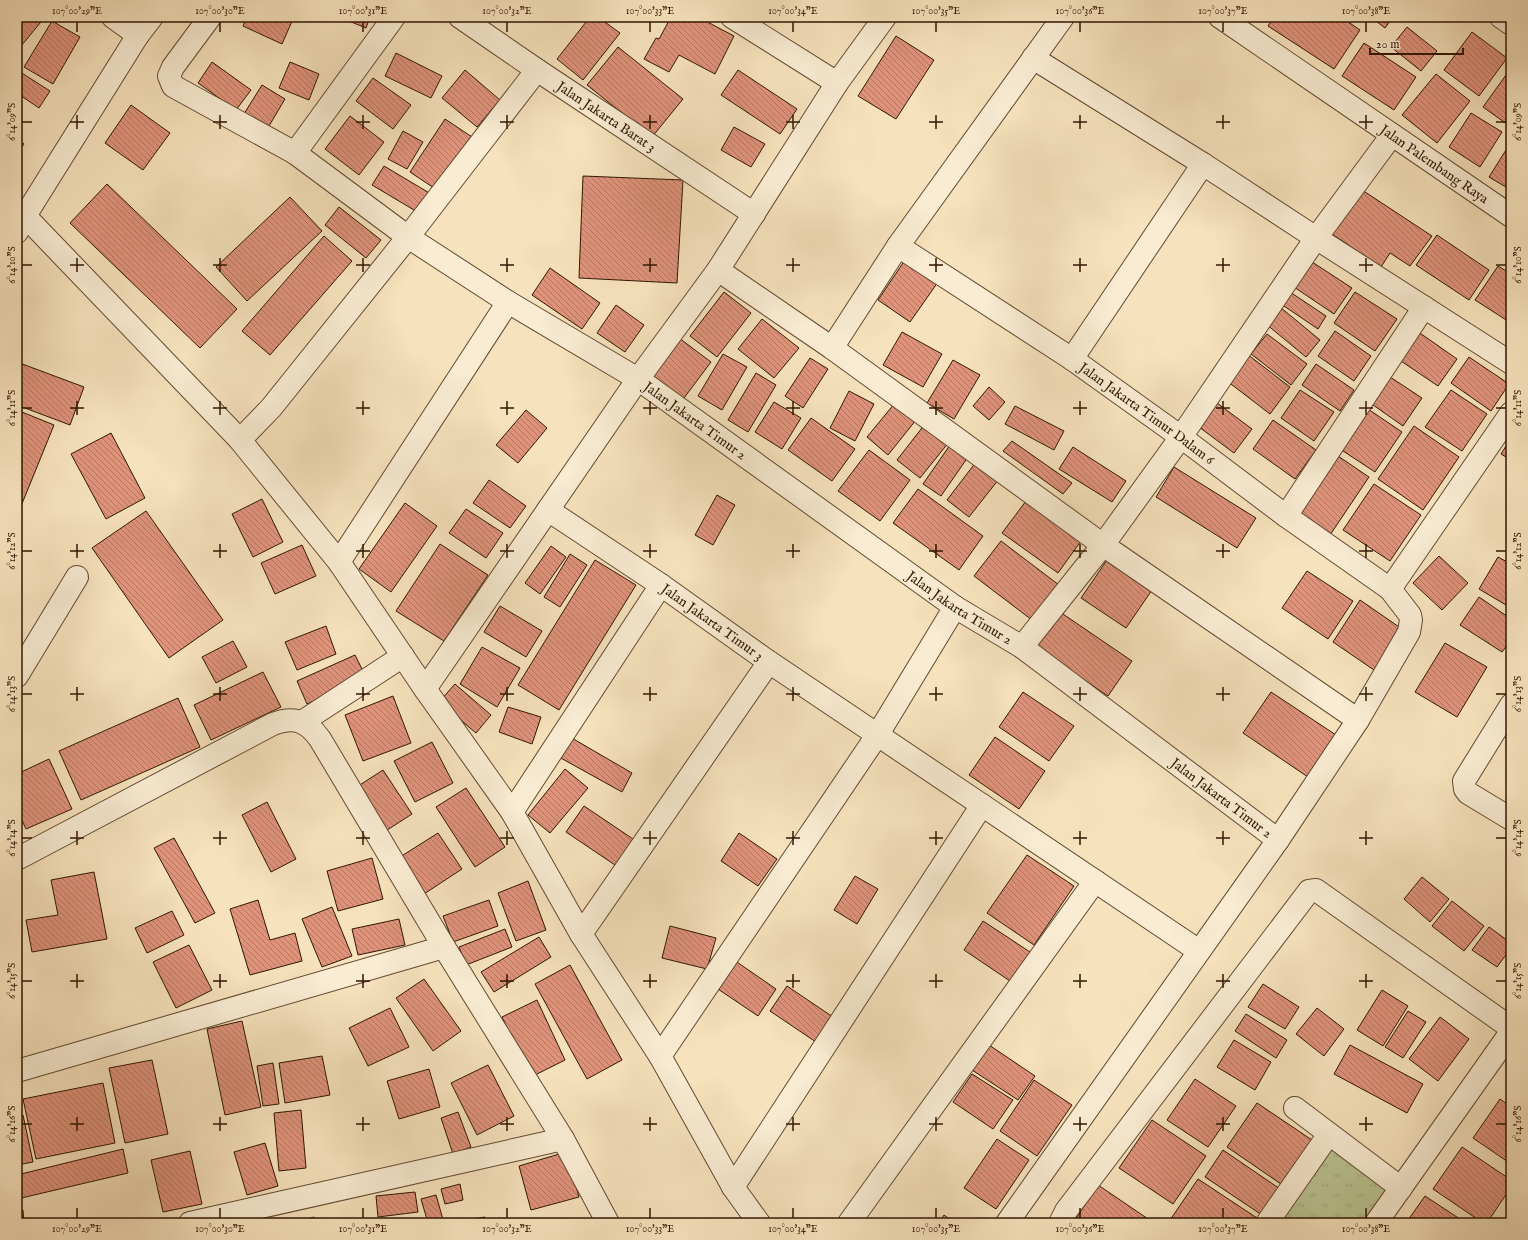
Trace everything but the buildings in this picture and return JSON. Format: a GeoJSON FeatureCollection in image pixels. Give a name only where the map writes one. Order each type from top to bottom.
{"type":"FeatureCollection","features":[{"type":"Feature","properties":{"kind":"street"},"geometry":{"type":"LineString","coordinates":[[113,17],[138,35]]}},
{"type":"Feature","properties":{"kind":"street"},"geometry":{"type":"LineString","coordinates":[[152,17],[138,35],[21,224],[240,440],[340,562],[425,689],[512,812],[581,934],[660,1056],[733,1187],[759,1223]]}},
{"type":"Feature","properties":{"kind":"street","name":"Jalan Jakarta Timur 2"},"geometry":{"type":"LineString","coordinates":[[210,17],[173,67],[169,76],[173,86],[295,153],[408,237],[508,302],[638,379],[955,607],[1022,647],[1278,840]]}},
{"type":"Feature","properties":{"kind":"street"},"geometry":{"type":"LineString","coordinates":[[295,153],[394,17]]}},
{"type":"Feature","properties":{"kind":"street","name":"Jalan Jakarta Barat 3"},"geometry":{"type":"LineString","coordinates":[[460,17],[536,70],[754,214]]}},
{"type":"Feature","properties":{"kind":"street"},"geometry":{"type":"LineString","coordinates":[[732,17],[837,83]]}},
{"type":"Feature","properties":{"kind":"street"},"geometry":{"type":"LineString","coordinates":[[425,689],[638,379],[718,270],[837,83],[885,17]]}},
{"type":"Feature","properties":{"kind":"street"},"geometry":{"type":"LineString","coordinates":[[832,348],[898,246],[1064,17]]}},
{"type":"Feature","properties":{"kind":"street"},"geometry":{"type":"LineString","coordinates":[[1501,17],[1511,24]]}},
{"type":"Feature","properties":{"kind":"street","name":"Jalan Palembang Raya"},"geometry":{"type":"LineString","coordinates":[[1234,21],[1392,135],[1511,216]]}},
{"type":"Feature","properties":{"kind":"street"},"geometry":{"type":"LineString","coordinates":[[1033,58],[1202,164],[1511,363]]}},
{"type":"Feature","properties":{"kind":"street"},"geometry":{"type":"LineString","coordinates":[[240,440],[271,408],[408,237],[536,70]]}},
{"type":"Feature","properties":{"kind":"street"},"geometry":{"type":"LineString","coordinates":[[1022,647],[1103,545],[1181,437],[1316,238],[1392,135]]}},
{"type":"Feature","properties":{"kind":"street"},"geometry":{"type":"LineString","coordinates":[[1072,359],[1202,164]]}},
{"type":"Feature","properties":{"kind":"street","name":"Jalan Jakarta Timur Dalam 6"},"geometry":{"type":"LineString","coordinates":[[898,246],[1072,359],[1181,437],[1286,516],[1390,588],[1408,611],[1412,620],[1409,632],[1358,720],[1278,840],[1007,1223]]}},
{"type":"Feature","properties":{"kind":"street"},"geometry":{"type":"LineString","coordinates":[[718,270],[832,348],[1103,545],[1358,720]]}},
{"type":"Feature","properties":{"kind":"street"},"geometry":{"type":"LineString","coordinates":[[340,562],[508,302]]}},
{"type":"Feature","properties":{"kind":"street"},"geometry":{"type":"LineString","coordinates":[[1286,516],[1424,307]]}},
{"type":"Feature","properties":{"kind":"street"},"geometry":{"type":"LineString","coordinates":[[1390,588],[1511,413]]}},
{"type":"Feature","properties":{"kind":"street","name":"Jalan Jakarta Timur 3"},"geometry":{"type":"LineString","coordinates":[[548,510],[661,585],[769,662],[1199,951]]}},
{"type":"Feature","properties":{"kind":"street"},"geometry":{"type":"LineString","coordinates":[[17,676],[77,577]]}},
{"type":"Feature","properties":{"kind":"street"},"geometry":{"type":"LineString","coordinates":[[512,812],[661,585]]}},
{"type":"Feature","properties":{"kind":"street"},"geometry":{"type":"LineString","coordinates":[[660,1056],[878,734],[955,607]]}},
{"type":"Feature","properties":{"kind":"street"},"geometry":{"type":"LineString","coordinates":[[302,722],[403,656]]}},
{"type":"Feature","properties":{"kind":"street"},"geometry":{"type":"LineString","coordinates":[[581,934],[769,662]]}},
{"type":"Feature","properties":{"kind":"street"},"geometry":{"type":"LineString","coordinates":[[1511,705],[1464,781],[1465,789],[1468,793],[1511,819]]}},
{"type":"Feature","properties":{"kind":"street"},"geometry":{"type":"LineString","coordinates":[[17,859],[273,724],[282,720],[302,722],[312,727],[320,738],[444,947],[563,1139],[608,1223]]}},
{"type":"Feature","properties":{"kind":"street"},"geometry":{"type":"LineString","coordinates":[[733,1187],[982,804]]}},
{"type":"Feature","properties":{"kind":"street"},"geometry":{"type":"LineString","coordinates":[[849,1223],[1095,881]]}},
{"type":"Feature","properties":{"kind":"street"},"geometry":{"type":"LineString","coordinates":[[1060,1223],[1066,1211],[1309,891],[1316,890],[1511,1028]]}},
{"type":"Feature","properties":{"kind":"street"},"geometry":{"type":"LineString","coordinates":[[17,1071],[444,947]]}},
{"type":"Feature","properties":{"kind":"street"},"geometry":{"type":"LineString","coordinates":[[1376,1223],[1511,1032]]}},
{"type":"Feature","properties":{"kind":"street"},"geometry":{"type":"LineString","coordinates":[[1295,1108],[1401,1188]]}},
{"type":"Feature","properties":{"kind":"street"},"geometry":{"type":"LineString","coordinates":[[1268,1223],[1329,1134]]}},
{"type":"Feature","properties":{"kind":"street"},"geometry":{"type":"LineString","coordinates":[[190,1223],[563,1139]]}},
{"type":"Feature","properties":{"kind":"green space"},"geometry":{"type":"Polygon","coordinates":[[[1329,1134],[1401,1188],[1376,1223],[1268,1223],[1329,1134]]]}}]}
